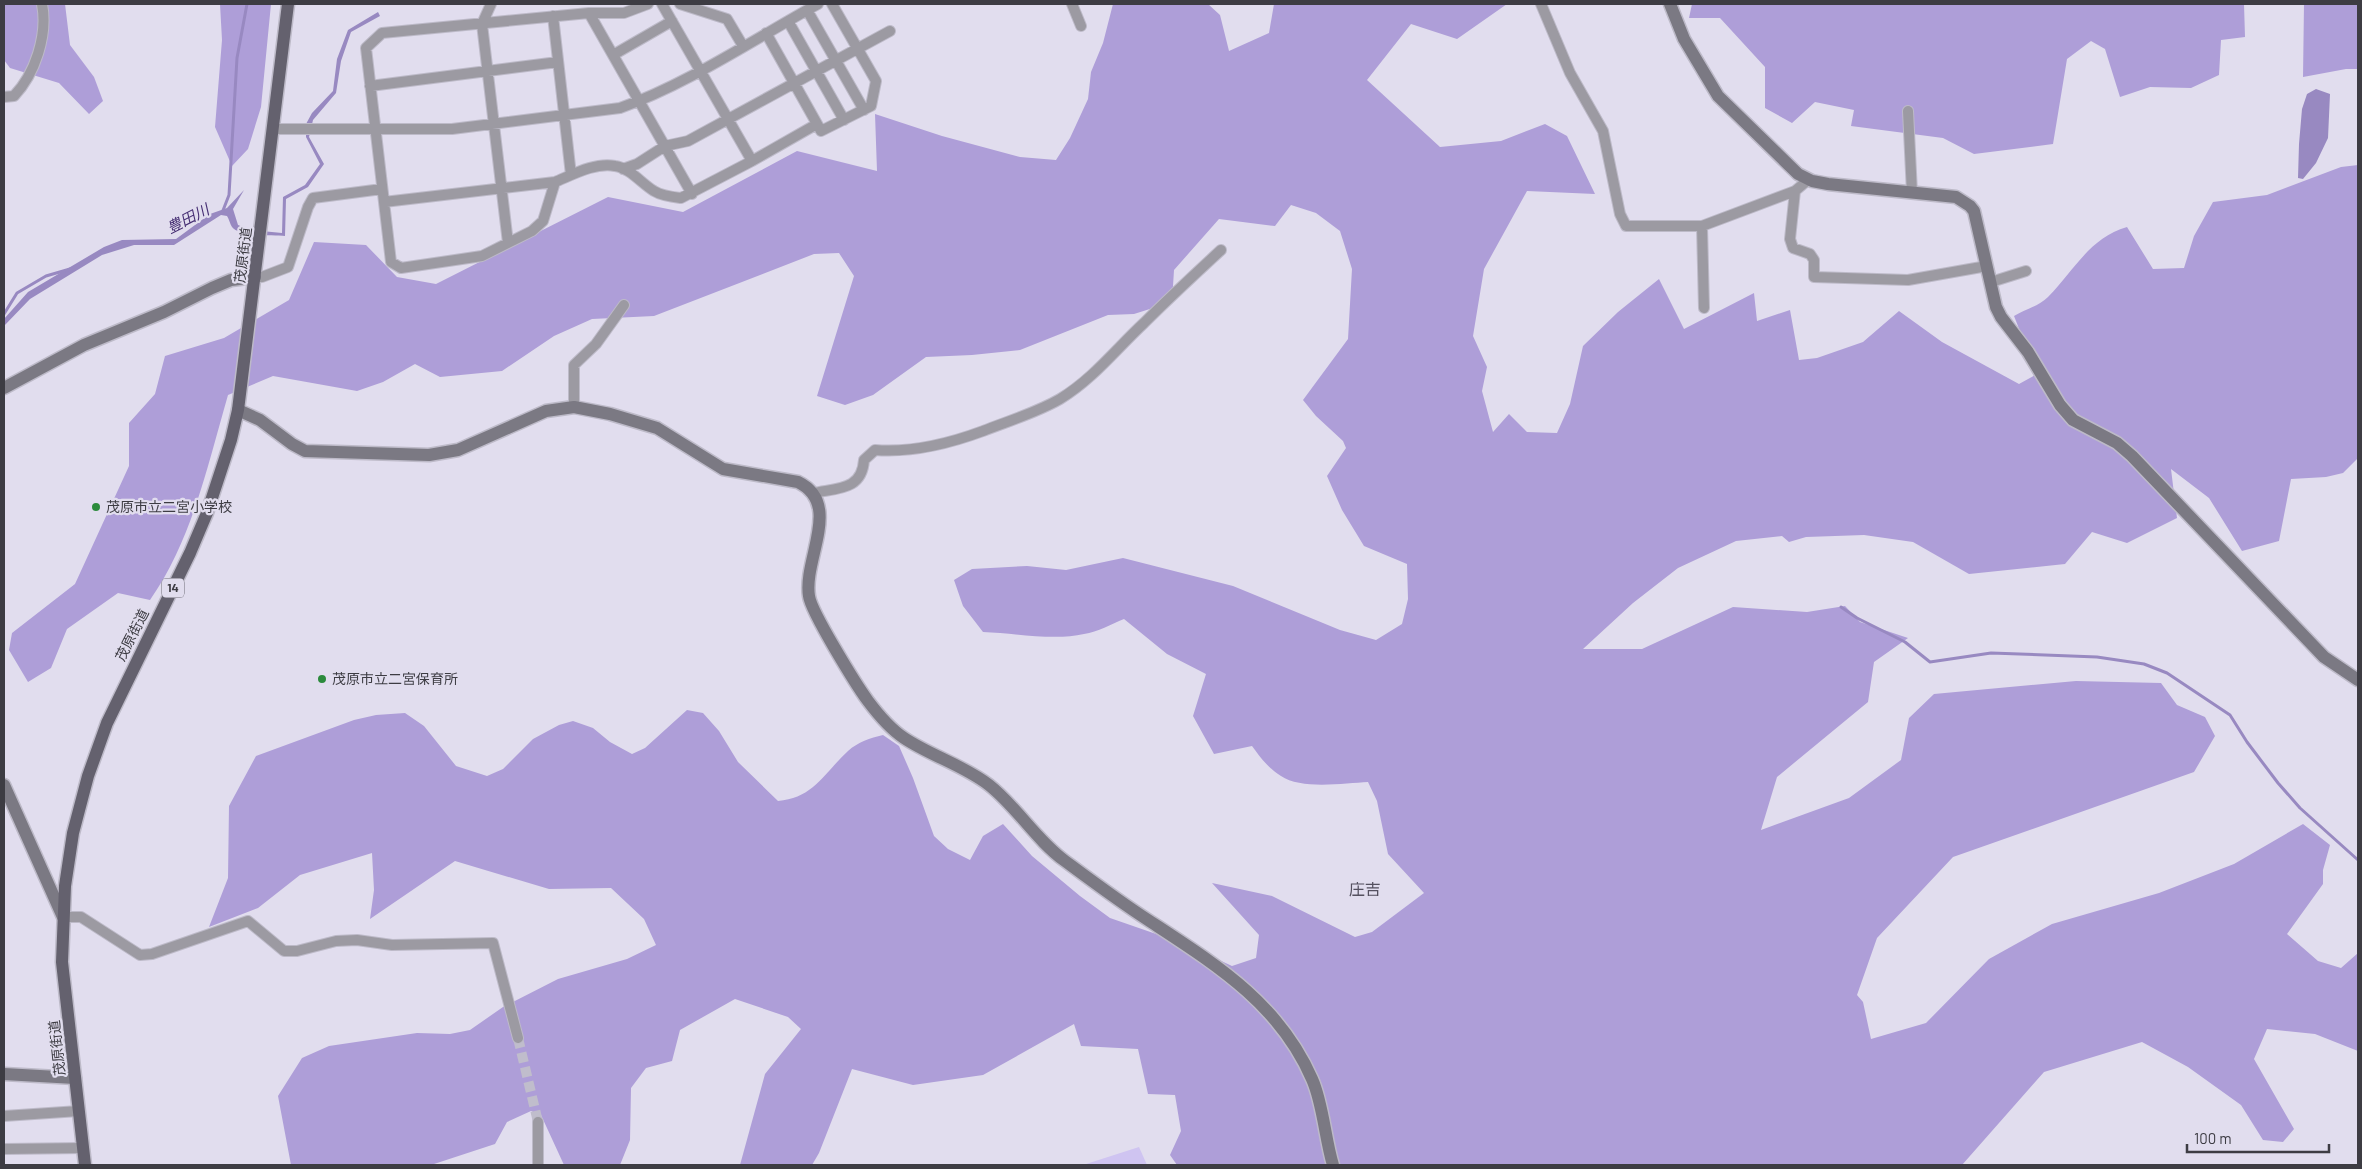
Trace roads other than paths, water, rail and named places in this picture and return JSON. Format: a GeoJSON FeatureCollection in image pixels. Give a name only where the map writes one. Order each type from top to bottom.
{"type":"FeatureCollection","features":[{"type":"Feature","properties":{"kind":"main road","name":"茂原街道"},"geometry":{"type":"LineString","coordinates":[[85,1165],[62,962],[65,886],[73,833],[97,749],[117,697],[182,570],[207,513],[228,450],[238,410],[288,4]]}},
{"type":"Feature","properties":{"kind":"street"},"geometry":{"type":"LineString","coordinates":[[4,97],[14,96],[26,84],[44,30],[42,4]]}},
{"type":"Feature","properties":{"kind":"street"},"geometry":{"type":"LineString","coordinates":[[491,4],[482,24],[486,71],[508,242]]}},
{"type":"Feature","properties":{"kind":"street"},"geometry":{"type":"LineString","coordinates":[[555,182],[543,221],[532,231],[482,256],[401,268],[391,262],[366,48],[382,33],[589,13],[624,13],[648,4]]}},
{"type":"Feature","properties":{"kind":"street"},"geometry":{"type":"LineString","coordinates":[[662,4],[752,161]]}},
{"type":"Feature","properties":{"kind":"street"},"geometry":{"type":"LineString","coordinates":[[680,4],[727,19],[743,46]]}},
{"type":"Feature","properties":{"kind":"street"},"geometry":{"type":"LineString","coordinates":[[274,129],[452,129],[620,108],[639,102],[700,70],[818,4]]}},
{"type":"Feature","properties":{"kind":"street"},"geometry":{"type":"LineString","coordinates":[[766,33],[821,131],[871,106],[876,81],[832,4]]}},
{"type":"Feature","properties":{"kind":"street"},"geometry":{"type":"LineString","coordinates":[[1072,4],[1081,26]]}},
{"type":"Feature","properties":{"kind":"street"},"geometry":{"type":"LineString","coordinates":[[1541,4],[1570,73],[1603,131],[1620,214],[1626,226],[1702,226],[1795,191],[1808,180]]}},
{"type":"Feature","properties":{"kind":"street"},"geometry":{"type":"LineString","coordinates":[[1670,4],[1684,39],[1718,96],[1798,174],[1808,180],[1828,184],[1956,197],[1970,206],[1974,211],[1996,307],[2001,317],[2028,352],[2060,405],[2074,420],[2117,443],[2132,456],[2324,657],[2358,680]]}},
{"type":"Feature","properties":{"kind":"street"},"geometry":{"type":"LineString","coordinates":[[807,10],[864,110]]}},
{"type":"Feature","properties":{"kind":"street"},"geometry":{"type":"LineString","coordinates":[[589,13],[692,194]]}},
{"type":"Feature","properties":{"kind":"street"},"geometry":{"type":"LineString","coordinates":[[553,16],[571,175]]}},
{"type":"Feature","properties":{"kind":"street"},"geometry":{"type":"LineString","coordinates":[[613,55],[672,21]]}},
{"type":"Feature","properties":{"kind":"street"},"geometry":{"type":"LineString","coordinates":[[788,21],[844,120]]}},
{"type":"Feature","properties":{"kind":"street"},"geometry":{"type":"LineString","coordinates":[[623,169],[637,164],[665,146],[688,141],[890,31]]}},
{"type":"Feature","properties":{"kind":"street"},"geometry":{"type":"LineString","coordinates":[[370,86],[558,62]]}},
{"type":"Feature","properties":{"kind":"street"},"geometry":{"type":"LineString","coordinates":[[1908,111],[1912,193]]}},
{"type":"Feature","properties":{"kind":"street"},"geometry":{"type":"LineString","coordinates":[[384,202],[555,182],[571,175],[603,166],[615,166],[623,169],[662,195],[681,198],[692,194],[817,124]]}},
{"type":"Feature","properties":{"kind":"street"},"geometry":{"type":"LineString","coordinates":[[4,388],[84,345],[164,312],[212,288],[231,280],[262,277],[288,268],[308,207],[313,198],[382,189]]}},
{"type":"Feature","properties":{"kind":"street"},"geometry":{"type":"LineString","coordinates":[[1795,191],[1790,239],[1793,248],[1810,254],[1814,260],[1814,277],[1908,280],[1988,266]]}},
{"type":"Feature","properties":{"kind":"street"},"geometry":{"type":"LineString","coordinates":[[1702,226],[1704,308]]}},
{"type":"Feature","properties":{"kind":"street"},"geometry":{"type":"LineString","coordinates":[[814,492],[853,484],[863,473],[864,460],[876,450],[894,452],[935,446],[1039,410],[1060,399],[1104,364],[1143,323],[1221,250]]}},
{"type":"Feature","properties":{"kind":"street"},"geometry":{"type":"LineString","coordinates":[[1991,282],[2026,271]]}},
{"type":"Feature","properties":{"kind":"street"},"geometry":{"type":"LineString","coordinates":[[574,407],[574,365],[596,344],[624,305]]}},
{"type":"Feature","properties":{"kind":"street"},"geometry":{"type":"LineString","coordinates":[[238,410],[260,420],[292,444],[305,451],[429,455],[458,450],[546,411],[574,407],[610,414],[669,433],[723,469],[737,473],[798,482],[814,492],[820,511],[819,528],[812,558],[809,596],[815,612],[868,702],[902,737],[964,769],[990,786],[1062,858],[1146,919],[1213,962],[1261,1004],[1294,1046],[1313,1081],[1333,1165]]}},
{"type":"Feature","properties":{"kind":"street"},"geometry":{"type":"LineString","coordinates":[[4,785],[63,917],[81,917],[140,955],[152,954],[248,921],[284,951],[297,951],[336,941],[357,940],[392,945],[493,943],[518,1038]]}},
{"type":"Feature","properties":{"kind":"street"},"geometry":{"type":"LineString","coordinates":[[4,1074],[75,1078]]}},
{"type":"Feature","properties":{"kind":"street"},"geometry":{"type":"LineString","coordinates":[[4,1116],[79,1111]]}},
{"type":"Feature","properties":{"kind":"street"},"geometry":{"type":"LineString","coordinates":[[538,1122],[538,1165]]}},
{"type":"Feature","properties":{"kind":"street"},"geometry":{"type":"LineString","coordinates":[[4,1149],[83,1148]]}},
{"type":"Feature","properties":{"kind":"waterway","name":"豊田川"},"geometry":{"type":"LineString","coordinates":[[222,213],[229,195],[237,58],[247,4]]}},
{"type":"Feature","properties":{"kind":"waterway","name":"豊田川"},"geometry":{"type":"LineString","coordinates":[[4,314],[17,293],[46,276],[70,269]]}},
{"type":"Feature","properties":{"kind":"waterway"},"geometry":{"type":"LineString","coordinates":[[1841,607],[1857,618],[1905,642],[1930,662],[1991,653],[2097,657],[2144,664],[2167,673],[2230,715],[2247,742],[2278,783],[2300,808],[2358,860]]}},
{"type":"Feature","properties":{"kind":"tunnel"},"geometry":{"type":"LineString","coordinates":[[518,1038],[538,1122]]}},
{"type":"Feature","properties":{"kind":"place","name":"茂原市立二宮小学校"},"geometry":{"type":"Point","coordinates":[96,507]}},
{"type":"Feature","properties":{"kind":"place","name":"茂原市立二宮保育所"},"geometry":{"type":"Point","coordinates":[322,679]}},
{"type":"Feature","properties":{"kind":"district","name":"庄吉"},"geometry":{"type":"Point","coordinates":[1365,889]}}]}
